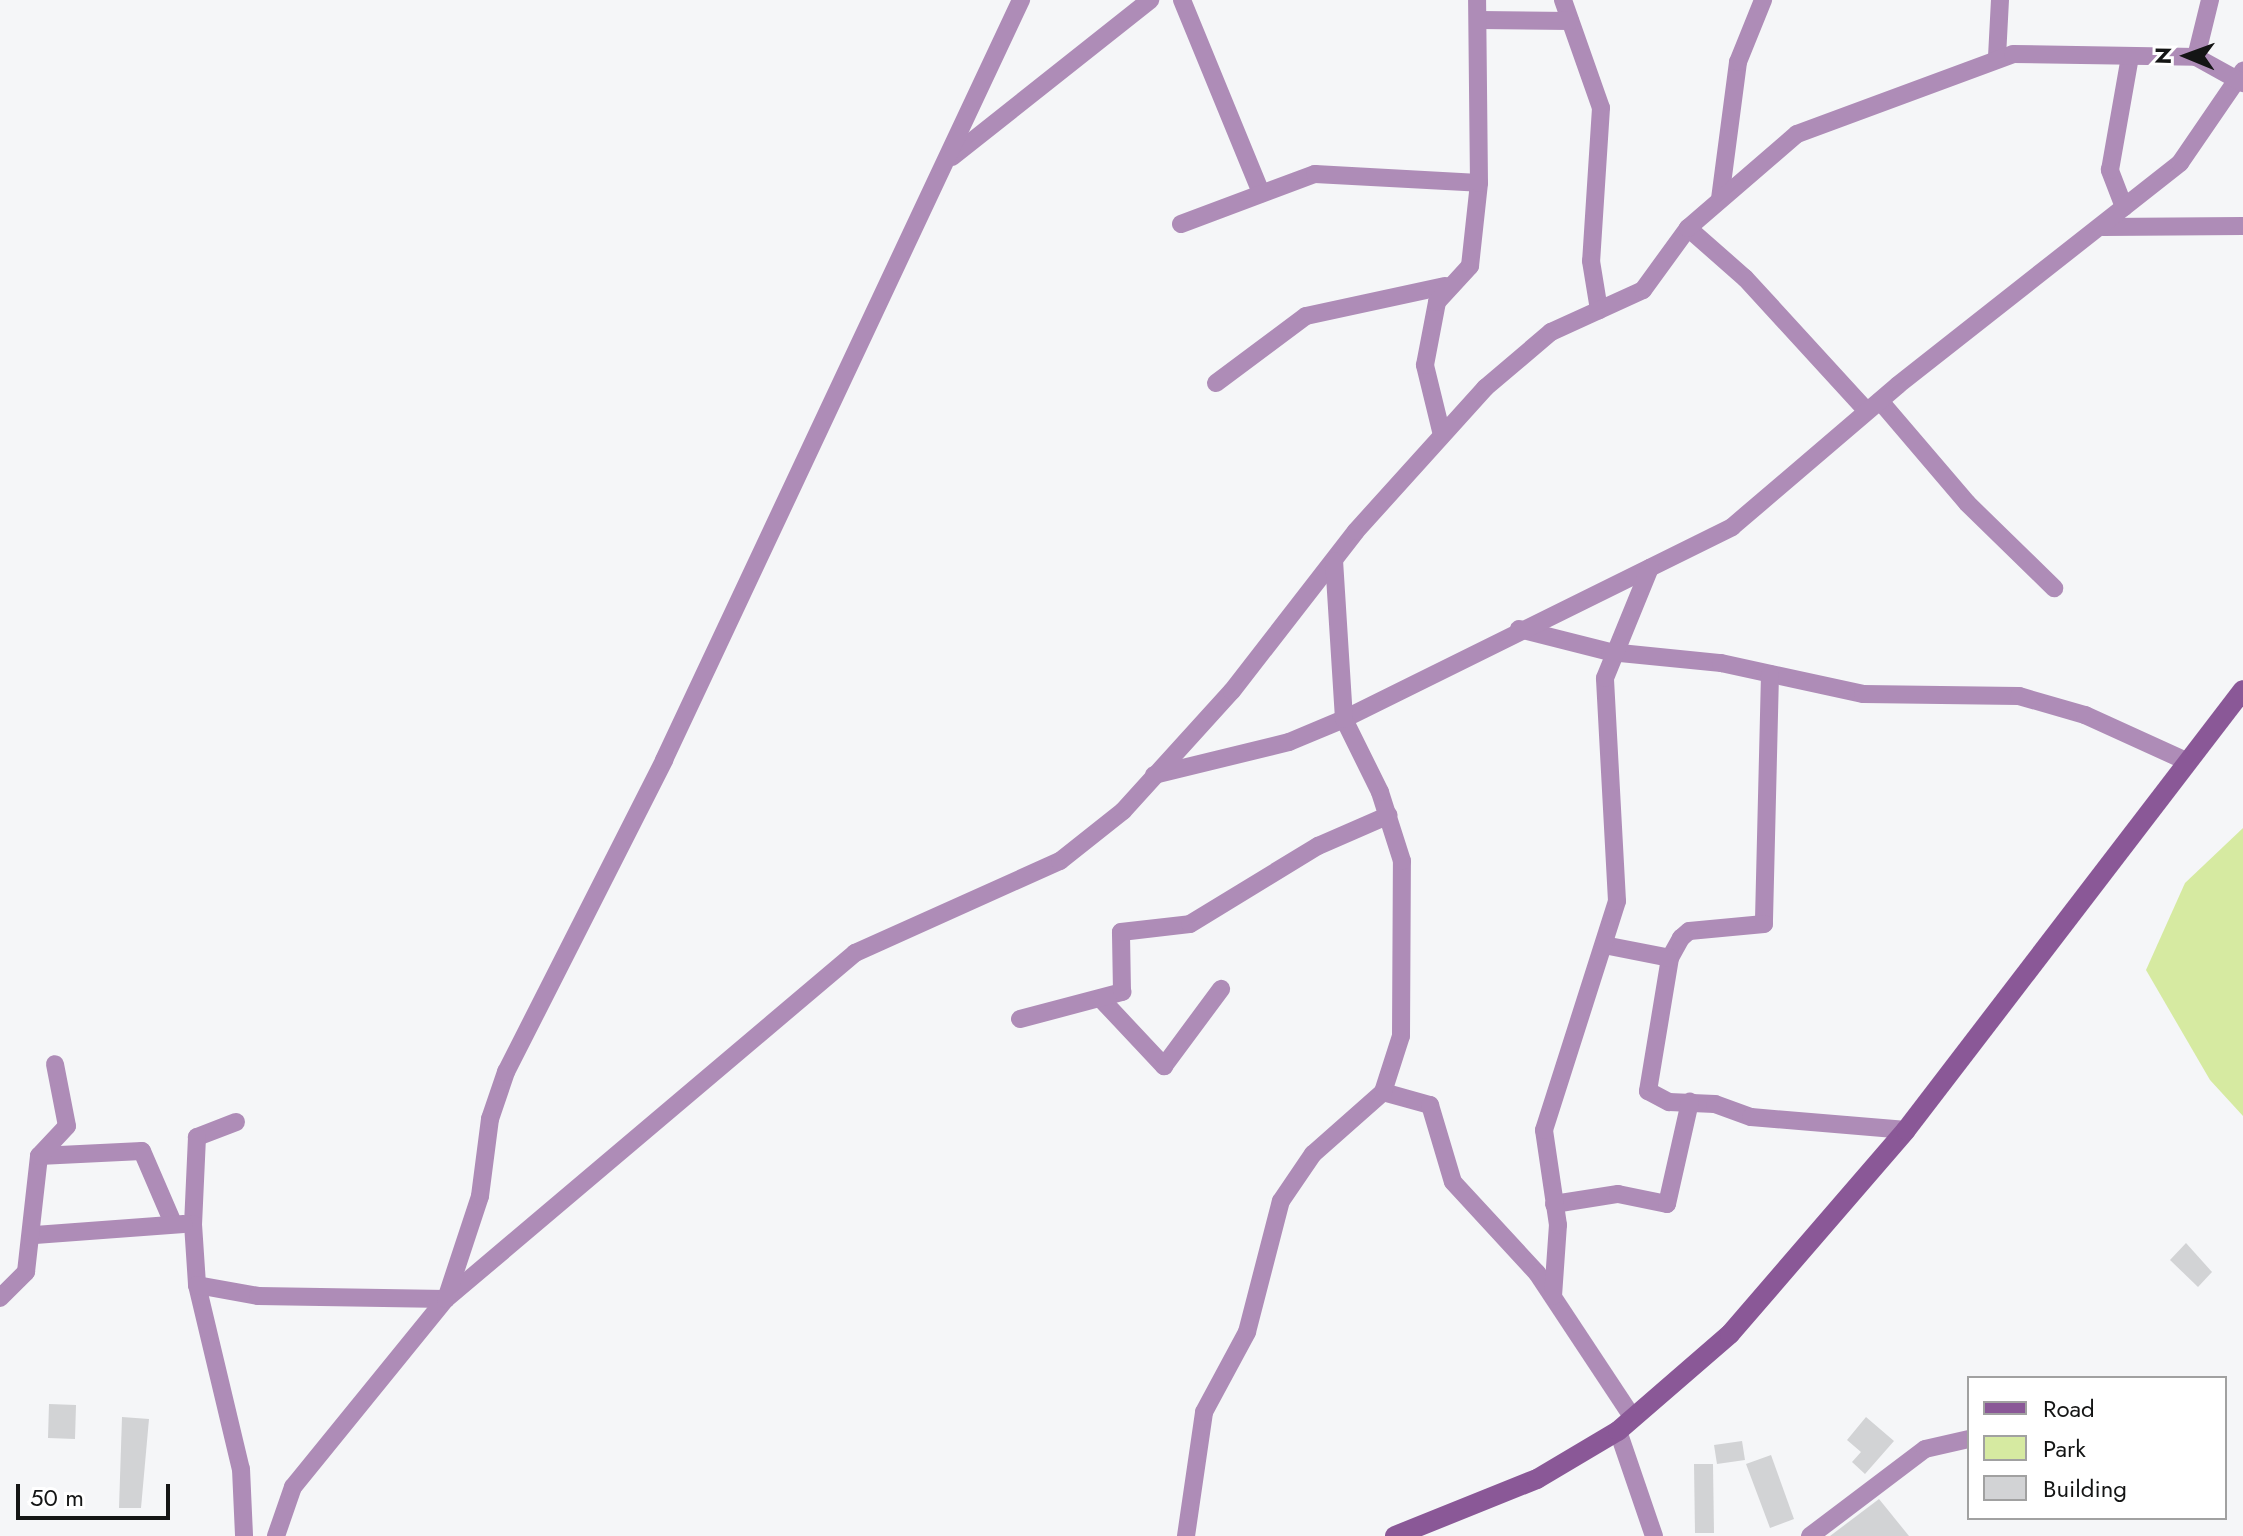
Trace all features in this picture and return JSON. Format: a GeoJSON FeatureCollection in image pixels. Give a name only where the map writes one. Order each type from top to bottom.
{"type":"FeatureCollection","features":[{"type":"Feature","properties":{"kind":"main road"},"geometry":{"type":"LineString","coordinates":[[1395,1536],[1537,1479],[1625,1424],[1730,1334],[1906,1130],[2243,690]]}},
{"type":"Feature","properties":{"kind":"street"},"geometry":{"type":"LineString","coordinates":[[446,1299],[480,1196],[490,1119],[506,1072],[664,760],[1021,0]]}},
{"type":"Feature","properties":{"kind":"street"},"geometry":{"type":"LineString","coordinates":[[946,161],[1150,0]]}},
{"type":"Feature","properties":{"kind":"street"},"geometry":{"type":"LineString","coordinates":[[1182,0],[1261,193]]}},
{"type":"Feature","properties":{"kind":"street"},"geometry":{"type":"LineString","coordinates":[[1216,383],[1306,316],[1445,286],[1470,266],[1479,183],[1480,20],[1477,0]]}},
{"type":"Feature","properties":{"kind":"street"},"geometry":{"type":"LineString","coordinates":[[1563,0],[1601,108],[1591,261],[1599,310]]}},
{"type":"Feature","properties":{"kind":"street"},"geometry":{"type":"LineString","coordinates":[[1720,199],[1738,62],[1763,0]]}},
{"type":"Feature","properties":{"kind":"street"},"geometry":{"type":"LineString","coordinates":[[1997,57],[2000,0]]}},
{"type":"Feature","properties":{"kind":"street"},"geometry":{"type":"LineString","coordinates":[[2196,57],[2210,0]]}},
{"type":"Feature","properties":{"kind":"street"},"geometry":{"type":"LineString","coordinates":[[1480,20],[1570,21]]}},
{"type":"Feature","properties":{"kind":"street"},"geometry":{"type":"LineString","coordinates":[[276,1536],[293,1487],[446,1299],[855,953],[1060,861],[1123,811],[1154,775],[1256,664],[1334,561],[1442,435],[1526,351],[1652,282],[1688,228],[1797,134],[1997,57],[2196,57],[2242,77],[2201,140],[2103,227],[1874,406],[1732,527],[1519,629],[1344,719],[1289,742],[1154,775]]}},
{"type":"Feature","properties":{"kind":"street"},"geometry":{"type":"LineString","coordinates":[[2124,207],[2110,170],[2130,57]]}},
{"type":"Feature","properties":{"kind":"street"},"geometry":{"type":"LineString","coordinates":[[1181,224],[1315,174],[1479,183]]}},
{"type":"Feature","properties":{"kind":"street"},"geometry":{"type":"LineString","coordinates":[[2103,227],[2243,226]]}},
{"type":"Feature","properties":{"kind":"street"},"geometry":{"type":"LineString","coordinates":[[1688,228],[1745,278],[2054,588]]}},
{"type":"Feature","properties":{"kind":"street"},"geometry":{"type":"LineString","coordinates":[[1442,435],[1425,365],[1445,286]]}},
{"type":"Feature","properties":{"kind":"street"},"geometry":{"type":"LineString","coordinates":[[1186,1536],[1204,1412],[1247,1332],[1281,1201],[1313,1154],[1383,1092],[1404,993],[1402,861],[1389,815],[1344,719],[1334,561]]}},
{"type":"Feature","properties":{"kind":"street"},"geometry":{"type":"LineString","coordinates":[[1553,1296],[1554,1204],[1543,1144],[1547,1115],[1604,945],[1619,879],[1605,722],[1610,652],[1650,568]]}},
{"type":"Feature","properties":{"kind":"street"},"geometry":{"type":"LineString","coordinates":[[1519,629],[1610,652],[1770,674],[1876,695],[2019,696],[2085,715],[2186,761]]}},
{"type":"Feature","properties":{"kind":"street"},"geometry":{"type":"LineString","coordinates":[[1770,674],[1764,924],[1689,931],[1670,958],[1648,1091],[1751,1117],[1906,1130]]}},
{"type":"Feature","properties":{"kind":"street"},"geometry":{"type":"LineString","coordinates":[[1020,1019],[1102,1000],[1126,984],[1117,935],[1190,924],[1237,890],[1389,815]]}},
{"type":"Feature","properties":{"kind":"street"},"geometry":{"type":"LineString","coordinates":[[1604,945],[1670,958]]}},
{"type":"Feature","properties":{"kind":"street"},"geometry":{"type":"LineString","coordinates":[[1102,1000],[1164,1066],[1221,989]]}},
{"type":"Feature","properties":{"kind":"street"},"geometry":{"type":"LineString","coordinates":[[0,1298],[26,1272],[35,1235],[39,1156],[67,1126],[55,1064]]}},
{"type":"Feature","properties":{"kind":"street"},"geometry":{"type":"LineString","coordinates":[[1383,1092],[1430,1105],[1453,1182],[1553,1296],[1625,1424],[1654,1536]]}},
{"type":"Feature","properties":{"kind":"street"},"geometry":{"type":"LineString","coordinates":[[1554,1204],[1618,1194],[1667,1204],[1690,1102]]}},
{"type":"Feature","properties":{"kind":"street"},"geometry":{"type":"LineString","coordinates":[[236,1122],[197,1137],[193,1224],[197,1285],[235,1435],[244,1536]]}},
{"type":"Feature","properties":{"kind":"street"},"geometry":{"type":"LineString","coordinates":[[39,1156],[142,1151],[173,1223]]}},
{"type":"Feature","properties":{"kind":"street"},"geometry":{"type":"LineString","coordinates":[[35,1235],[193,1224]]}},
{"type":"Feature","properties":{"kind":"street"},"geometry":{"type":"LineString","coordinates":[[197,1285],[258,1296],[446,1299]]}},
{"type":"Feature","properties":{"kind":"street"},"geometry":{"type":"LineString","coordinates":[[1810,1536],[1925,1449],[1967,1439]]}},
{"type":"Feature","properties":{"kind":"green space"},"geometry":{"type":"Polygon","coordinates":[[[2243,828],[2243,1116],[2210,1080],[2146,970],[2185,883],[2243,828]]]}},
{"type":"Feature","properties":{"kind":"building"},"geometry":{"type":"Polygon","coordinates":[[[2186,1243],[2212,1272],[2198,1287],[2170,1260],[2186,1243]]]}},
{"type":"Feature","properties":{"kind":"building"},"geometry":{"type":"Polygon","coordinates":[[[49,1404],[76,1405],[75,1439],[48,1438],[49,1404]]]}},
{"type":"Feature","properties":{"kind":"building"},"geometry":{"type":"Polygon","coordinates":[[[122,1417],[149,1419],[141,1508],[119,1508],[122,1417]]]}},
{"type":"Feature","properties":{"kind":"building"},"geometry":{"type":"Polygon","coordinates":[[[1866,1417],[1894,1441],[1865,1474],[1852,1462],[1861,1452],[1847,1440],[1866,1417]]]}},
{"type":"Feature","properties":{"kind":"building"},"geometry":{"type":"Polygon","coordinates":[[[1742,1441],[1745,1460],[1717,1464],[1714,1445],[1742,1441]]]}},
{"type":"Feature","properties":{"kind":"building"},"geometry":{"type":"Polygon","coordinates":[[[1771,1455],[1794,1519],[1770,1528],[1746,1464],[1771,1455]]]}},
{"type":"Feature","properties":{"kind":"building"},"geometry":{"type":"Polygon","coordinates":[[[1694,1464],[1713,1464],[1714,1533],[1695,1533],[1694,1464]]]}},
{"type":"Feature","properties":{"kind":"building"},"geometry":{"type":"Polygon","coordinates":[[[1879,1499],[1909,1536],[1830,1536],[1879,1499]]]}}]}
